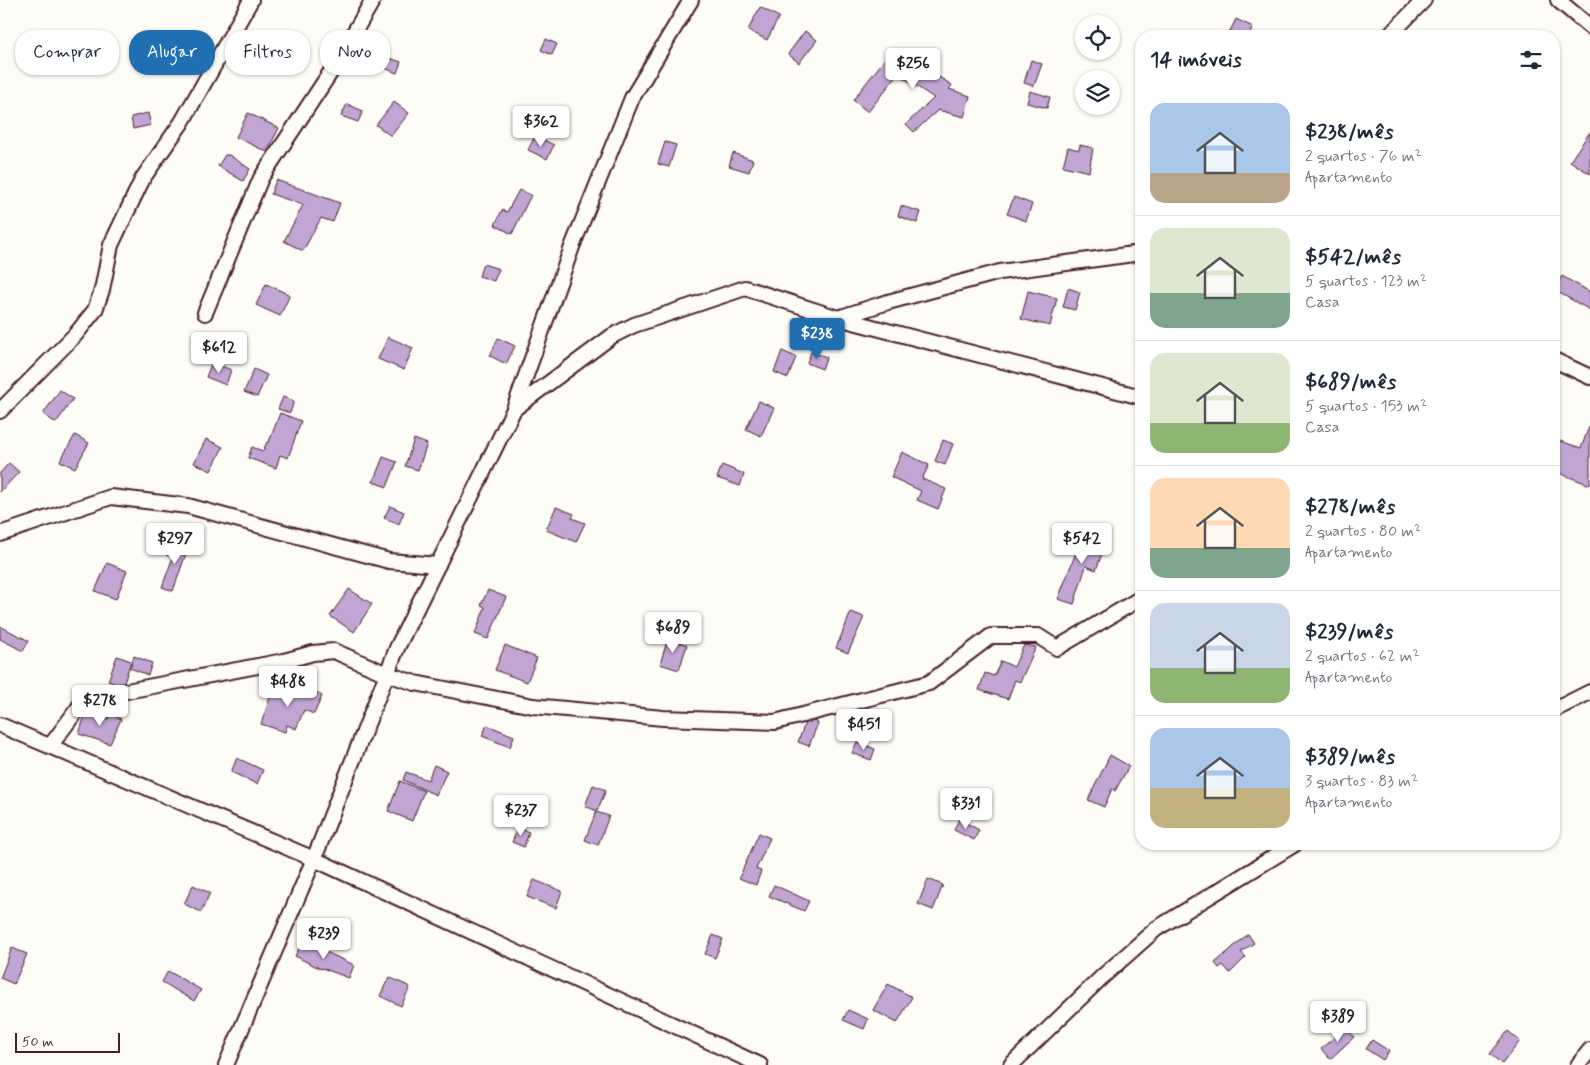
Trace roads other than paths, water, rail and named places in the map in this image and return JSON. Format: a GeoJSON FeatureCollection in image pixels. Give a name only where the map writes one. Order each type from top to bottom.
{"type":"FeatureCollection","features":[{"type":"Feature","properties":{"kind":"street"},"geometry":{"type":"LineString","coordinates":[[0,412],[76,334],[95,310],[102,290],[111,245],[143,178],[182,122],[251,0]]}},
{"type":"Feature","properties":{"kind":"street"},"geometry":{"type":"LineString","coordinates":[[204,312],[261,178],[334,67],[373,0]]}},
{"type":"Feature","properties":{"kind":"street"},"geometry":{"type":"LineString","coordinates":[[226,1065],[314,859],[387,674],[514,408],[572,247],[632,98],[691,0]]}},
{"type":"Feature","properties":{"kind":"street"},"geometry":{"type":"LineString","coordinates":[[1394,30],[1424,0]]}},
{"type":"Feature","properties":{"kind":"street"},"geometry":{"type":"LineString","coordinates":[[1558,0],[1590,27]]}},
{"type":"Feature","properties":{"kind":"street"},"geometry":{"type":"LineString","coordinates":[[838,318],[888,302],[1000,272],[1135,254]]}},
{"type":"Feature","properties":{"kind":"street"},"geometry":{"type":"LineString","coordinates":[[514,408],[612,336],[634,325],[745,288],[838,318],[1135,395]]}},
{"type":"Feature","properties":{"kind":"street"},"geometry":{"type":"LineString","coordinates":[[1560,363],[1590,377]]}},
{"type":"Feature","properties":{"kind":"street"},"geometry":{"type":"LineString","coordinates":[[0,534],[111,497],[188,506],[389,561],[438,564]]}},
{"type":"Feature","properties":{"kind":"street"},"geometry":{"type":"LineString","coordinates":[[51,745],[85,699],[284,661],[313,653],[334,651],[387,674],[415,683],[533,706],[663,718],[775,722],[929,683],[991,636],[1038,636],[1057,648],[1135,602]]}},
{"type":"Feature","properties":{"kind":"street"},"geometry":{"type":"LineString","coordinates":[[1560,707],[1590,692]]}},
{"type":"Feature","properties":{"kind":"street"},"geometry":{"type":"LineString","coordinates":[[0,725],[51,745],[314,859],[760,1065]]}},
{"type":"Feature","properties":{"kind":"street"},"geometry":{"type":"LineString","coordinates":[[1011,1065],[1102,977],[1156,929],[1286,850]]}},
{"type":"Feature","properties":{"kind":"street"},"geometry":{"type":"LineString","coordinates":[[1578,1065],[1590,1050]]}}]}
